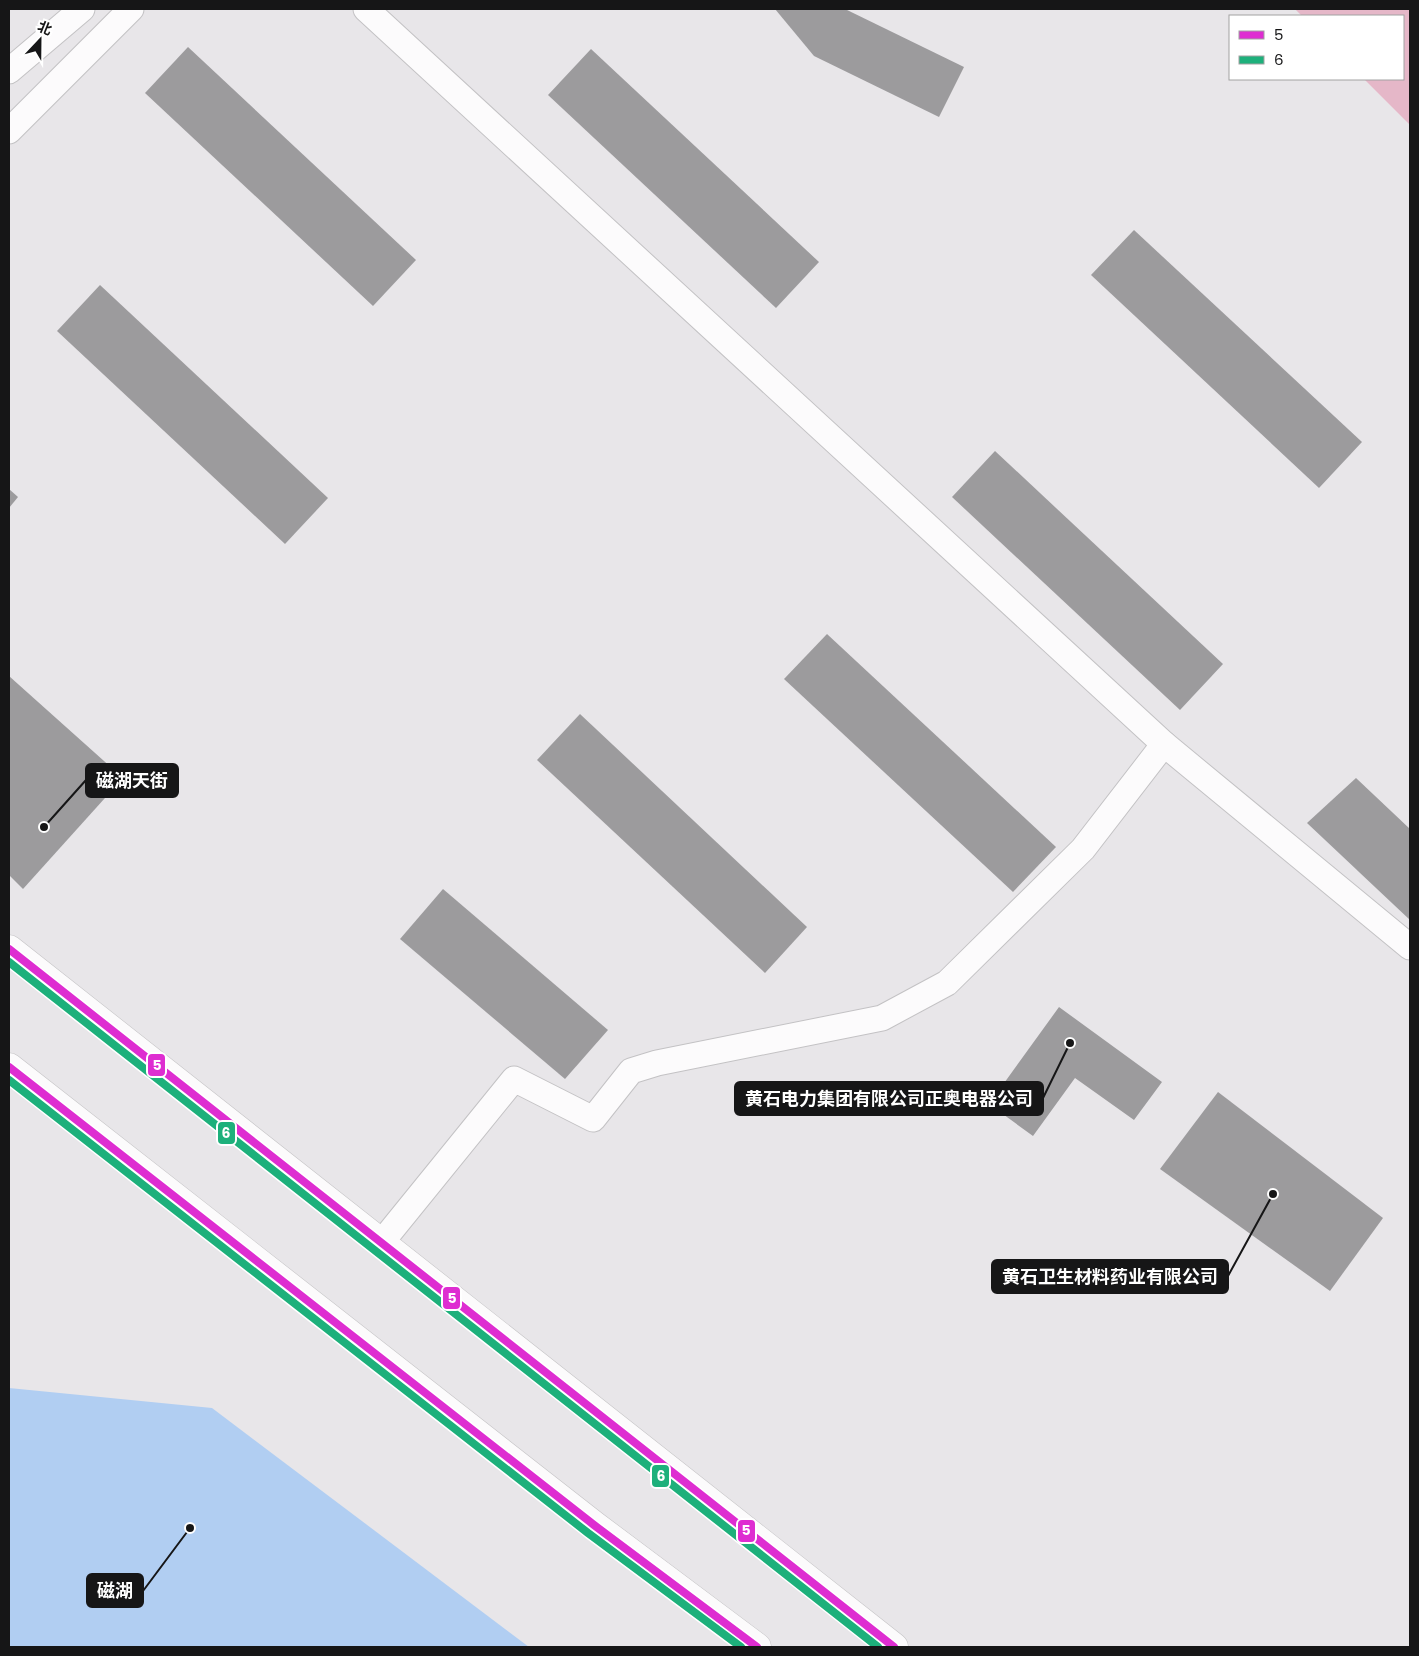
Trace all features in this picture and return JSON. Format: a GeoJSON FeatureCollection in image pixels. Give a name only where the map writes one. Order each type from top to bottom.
{"type":"FeatureCollection","features":[{"type":"Feature","properties":{"kind":"main road"},"geometry":{"type":"LineString","coordinates":[[9,949],[894,1647]]}},
{"type":"Feature","properties":{"kind":"main road"},"geometry":{"type":"LineString","coordinates":[[9,1067],[594,1525],[757,1647]]}},
{"type":"Feature","properties":{"kind":"street"},"geometry":{"type":"LineString","coordinates":[[9,71],[82,9]]}},
{"type":"Feature","properties":{"kind":"street"},"geometry":{"type":"LineString","coordinates":[[9,131],[131,9]]}},
{"type":"Feature","properties":{"kind":"street"},"geometry":{"type":"LineString","coordinates":[[366,9],[1164,744],[1410,947]]}},
{"type":"Feature","properties":{"kind":"street"},"geometry":{"type":"LineString","coordinates":[[381,1243],[514,1079],[593,1119],[631,1071],[657,1063],[882,1018],[947,984],[1083,849],[1164,744]]}},
{"type":"Feature","properties":{"kind":"shaded area"},"geometry":{"type":"Polygon","coordinates":[[[1295,9],[1410,9],[1410,125],[1365,80],[1404,80],[1404,15],[1301,15],[1295,9]]]}},
{"type":"Feature","properties":{"kind":"water"},"geometry":{"type":"Polygon","coordinates":[[[9,1388],[212,1408],[529,1647],[9,1647],[9,1388]]]}},
{"type":"Feature","properties":{"kind":"building"},"geometry":{"type":"Polygon","coordinates":[[[775,9],[845,9],[964,67],[939,117],[814,56],[775,9]]]}},
{"type":"Feature","properties":{"kind":"building"},"geometry":{"type":"Polygon","coordinates":[[[188,47],[416,260],[373,306],[145,93],[188,47]]]}},
{"type":"Feature","properties":{"kind":"building"},"geometry":{"type":"Polygon","coordinates":[[[591,49],[819,262],[776,308],[548,95],[591,49]]]}},
{"type":"Feature","properties":{"kind":"building"},"geometry":{"type":"Polygon","coordinates":[[[1134,230],[1362,442],[1319,488],[1091,275],[1134,230]]]}},
{"type":"Feature","properties":{"kind":"building"},"geometry":{"type":"Polygon","coordinates":[[[100,285],[328,498],[285,544],[57,331],[100,285]]]}},
{"type":"Feature","properties":{"kind":"building"},"geometry":{"type":"Polygon","coordinates":[[[995,451],[1223,664],[1180,710],[952,497],[995,451]]]}},
{"type":"Feature","properties":{"kind":"building"},"geometry":{"type":"Polygon","coordinates":[[[9,489],[18,497],[9,508],[9,489]]]}},
{"type":"Feature","properties":{"kind":"building"},"geometry":{"type":"Polygon","coordinates":[[[827,634],[1056,847],[1013,892],[784,679],[827,634]]]}},
{"type":"Feature","properties":{"kind":"building"},"geometry":{"type":"Polygon","coordinates":[[[9,676],[123,778],[23,889],[9,875],[9,676]]]}},
{"type":"Feature","properties":{"kind":"building"},"geometry":{"type":"Polygon","coordinates":[[[580,714],[807,927],[765,973],[537,760],[580,714]]]}},
{"type":"Feature","properties":{"kind":"building"},"geometry":{"type":"Polygon","coordinates":[[[1356,778],[1410,829],[1410,920],[1307,823],[1356,778]]]}},
{"type":"Feature","properties":{"kind":"building"},"geometry":{"type":"Polygon","coordinates":[[[443,889],[608,1030],[565,1079],[400,939],[443,889]]]}},
{"type":"Feature","properties":{"kind":"building"},"geometry":{"type":"Polygon","coordinates":[[[1059,1007],[1162,1082],[1134,1120],[1075,1078],[1033,1136],[989,1104],[1059,1007]]]}},
{"type":"Feature","properties":{"kind":"building"},"geometry":{"type":"Polygon","coordinates":[[[1218,1092],[1383,1218],[1330,1291],[1160,1169],[1218,1092]]]}},
{"type":"Feature","properties":{"kind":"transit line","name":"5"},"geometry":{"type":"LineString","coordinates":[[9,949],[894,1647]]}},
{"type":"Feature","properties":{"kind":"transit line","name":"6"},"geometry":{"type":"LineString","coordinates":[[9,962],[878,1647]]}},
{"type":"Feature","properties":{"kind":"transit line","name":"5"},"geometry":{"type":"LineString","coordinates":[[9,1067],[594,1525],[757,1647]]}},
{"type":"Feature","properties":{"kind":"transit line","name":"6"},"geometry":{"type":"LineString","coordinates":[[9,1080],[588,1533],[741,1647]]}},
{"type":"Feature","properties":{"kind":"place","name":"磁湖天街"},"geometry":{"type":"Point","coordinates":[44,827]}},
{"type":"Feature","properties":{"kind":"place","name":"黄石电力集团有限公司正奥电器公司"},"geometry":{"type":"Point","coordinates":[1070,1043]}},
{"type":"Feature","properties":{"kind":"place","name":"黄石卫生材料药业有限公司"},"geometry":{"type":"Point","coordinates":[1273,1194]}},
{"type":"Feature","properties":{"kind":"place","name":"磁湖"},"geometry":{"type":"Point","coordinates":[190,1528]}}]}
